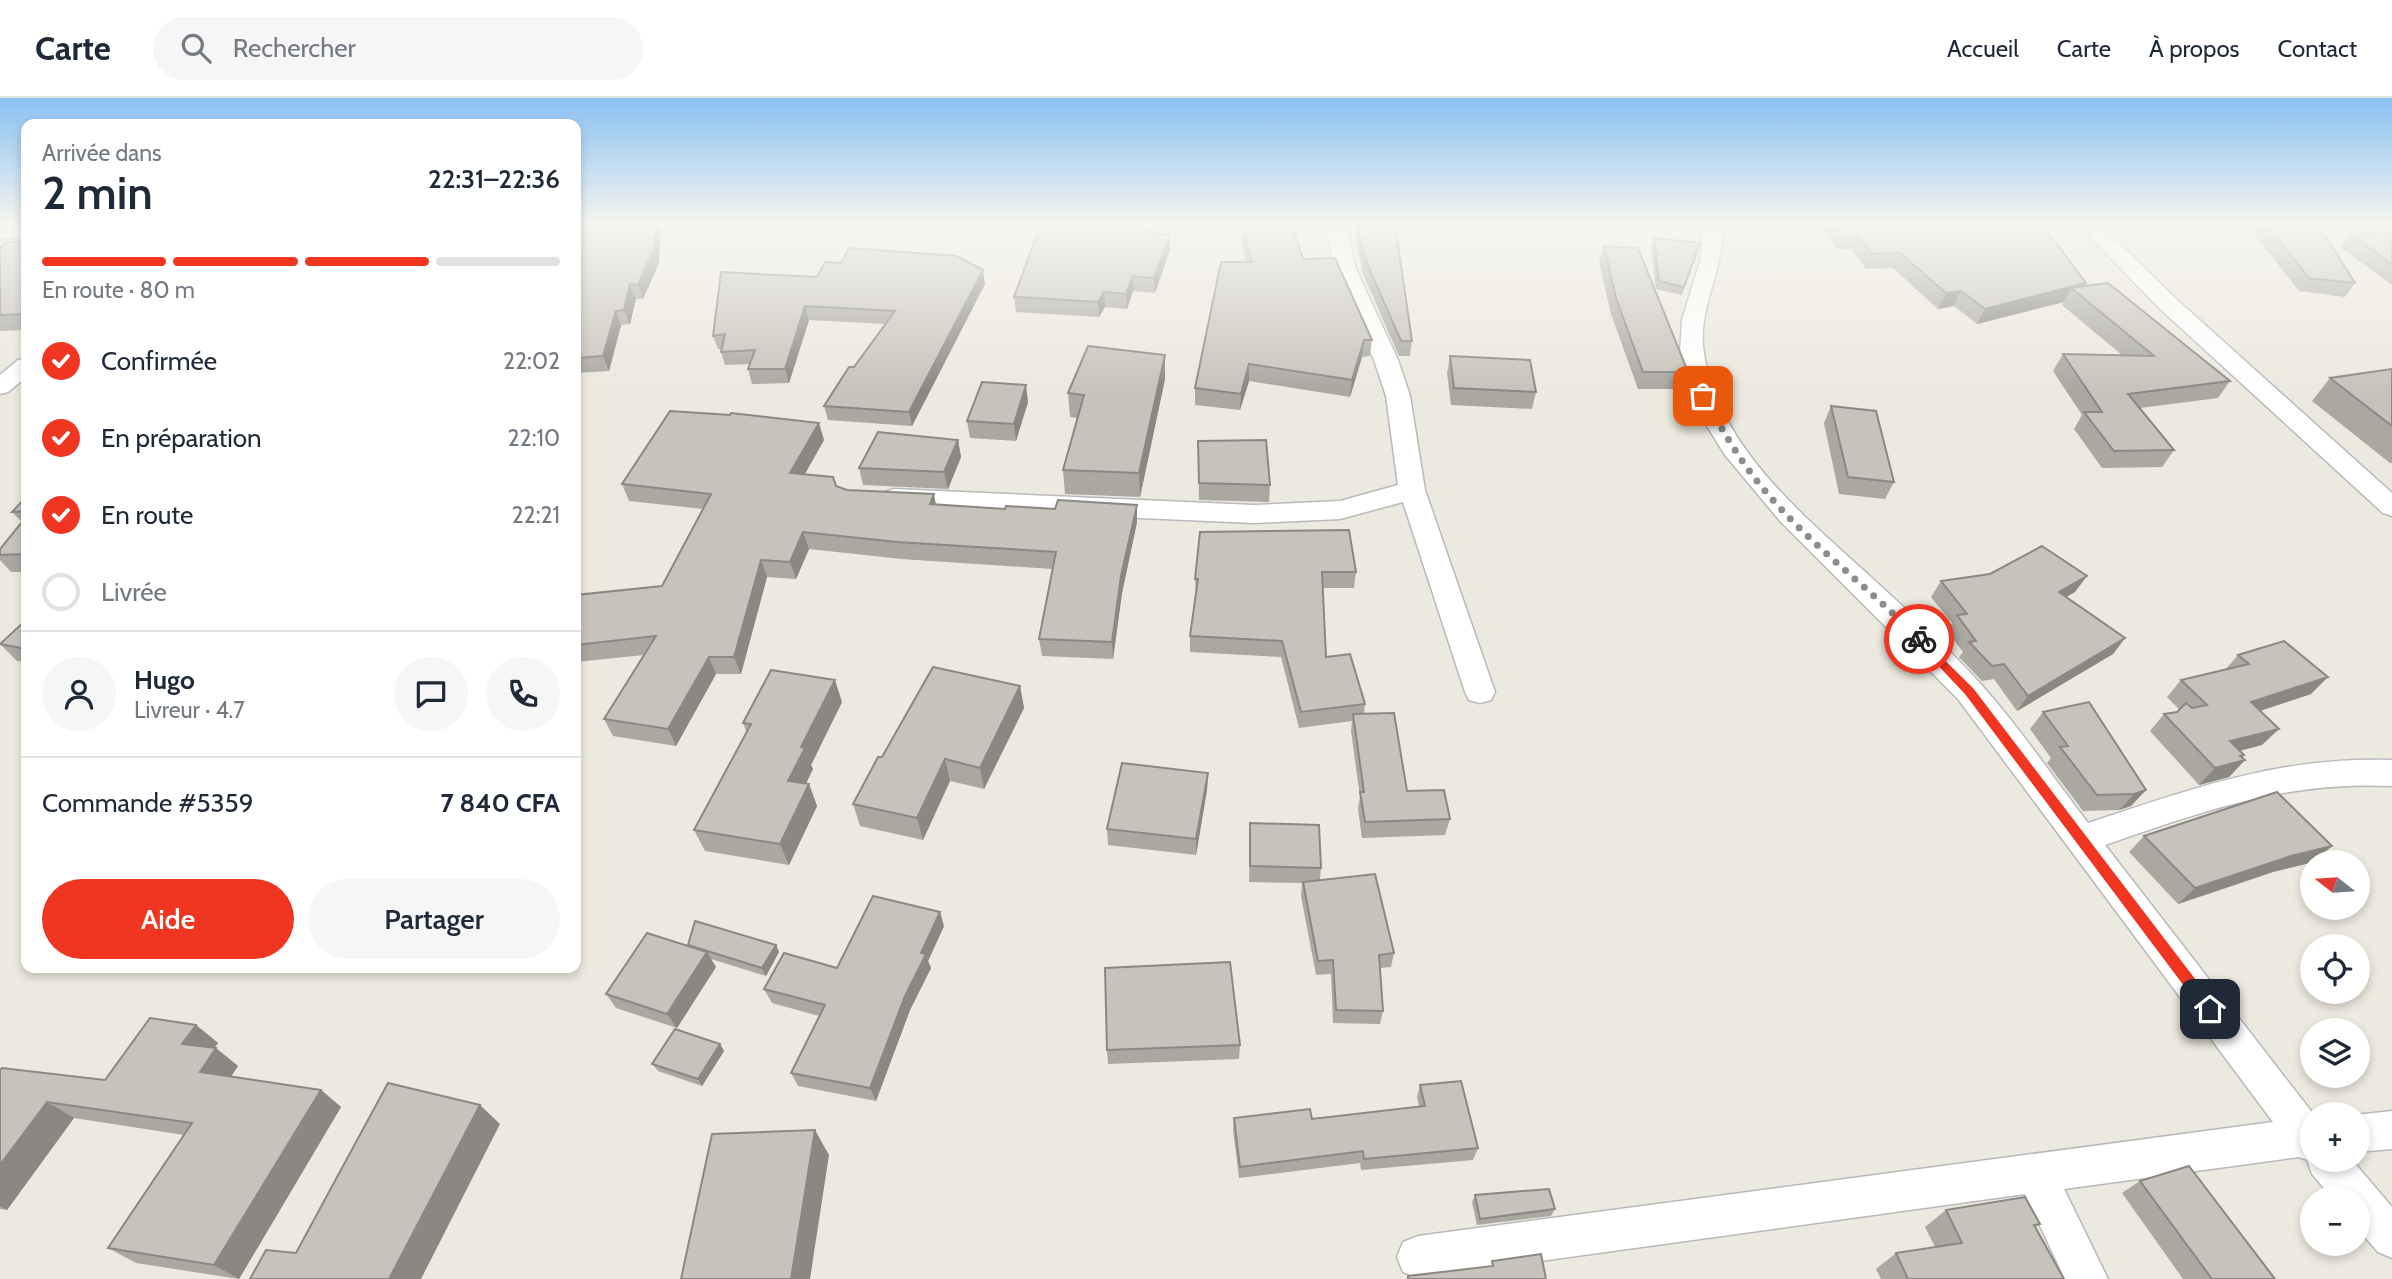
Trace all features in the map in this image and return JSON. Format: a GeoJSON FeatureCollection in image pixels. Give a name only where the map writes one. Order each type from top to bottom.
{"type":"FeatureCollection","features":[{"type":"Feature","properties":{"kind":"street"},"geometry":{"type":"LineString","coordinates":[[1350,279],[1386,360],[1398,396],[1412,490],[1480,692]]}},
{"type":"Feature","properties":{"kind":"street"},"geometry":{"type":"LineString","coordinates":[[1705,279],[1691,323],[1692,354],[1703,396],[1731,444],[1760,485],[1786,514],[1917,636],[1969,691],[2300,1126]]}},
{"type":"Feature","properties":{"kind":"street"},"geometry":{"type":"LineString","coordinates":[[2143,279],[2392,507]]}},
{"type":"Feature","properties":{"kind":"street"},"geometry":{"type":"LineString","coordinates":[[0,387],[21,369]]}},
{"type":"Feature","properties":{"kind":"street"},"geometry":{"type":"LineString","coordinates":[[865,496],[1254,514],[1340,510],[1412,490]]}},
{"type":"Feature","properties":{"kind":"street"},"geometry":{"type":"LineString","coordinates":[[2082,839],[2233,790],[2313,774],[2392,773]]}},
{"type":"Feature","properties":{"kind":"street"},"geometry":{"type":"LineString","coordinates":[[2370,1132],[2392,1130]]}},
{"type":"Feature","properties":{"kind":"street"},"geometry":{"type":"LineString","coordinates":[[1418,1257],[2036,1174],[2300,1146]]}},
{"type":"Feature","properties":{"kind":"street"},"geometry":{"type":"LineString","coordinates":[[2337,1172],[2392,1238]]}},
{"type":"Feature","properties":{"kind":"street"},"geometry":{"type":"LineString","coordinates":[[2036,1174],[2087,1279]]}},
{"type":"Feature","properties":{"kind":"building"},"geometry":{"type":"Polygon","coordinates":[[[0,279],[21,279],[21,314],[0,315],[0,279]]]}},
{"type":"Feature","properties":{"kind":"building"},"geometry":{"type":"Polygon","coordinates":[[[581,279],[641,279],[638,285],[630,284],[624,310],[616,311],[603,356],[581,358],[581,279]]]}},
{"type":"Feature","properties":{"kind":"building"},"geometry":{"type":"Polygon","coordinates":[[[720,279],[978,279],[909,412],[824,406],[849,367],[854,367],[895,311],[805,306],[785,369],[748,369],[755,350],[721,352],[725,334],[713,336],[720,279]]]}},
{"type":"Feature","properties":{"kind":"building"},"geometry":{"type":"Polygon","coordinates":[[[1021,279],[1132,279],[1126,294],[1104,292],[1098,302],[1014,297],[1021,279]]]}},
{"type":"Feature","properties":{"kind":"building"},"geometry":{"type":"Polygon","coordinates":[[[1217,279],[1345,279],[1372,340],[1364,340],[1352,380],[1249,364],[1241,394],[1195,388],[1217,279]]]}},
{"type":"Feature","properties":{"kind":"building"},"geometry":{"type":"Polygon","coordinates":[[[1374,279],[1403,279],[1412,341],[1401,341],[1374,279]]]}},
{"type":"Feature","properties":{"kind":"building"},"geometry":{"type":"Polygon","coordinates":[[[1612,279],[1651,279],[1688,372],[1643,372],[1612,279]]]}},
{"type":"Feature","properties":{"kind":"building"},"geometry":{"type":"Polygon","coordinates":[[[1659,279],[1687,279],[1684,287],[1659,279]]]}},
{"type":"Feature","properties":{"kind":"building"},"geometry":{"type":"Polygon","coordinates":[[[1930,279],[2083,279],[2086,283],[1985,309],[1961,291],[1946,293],[1930,279]]]}},
{"type":"Feature","properties":{"kind":"building"},"geometry":{"type":"Polygon","coordinates":[[[2319,279],[2353,279],[2355,283],[2319,279]]]}},
{"type":"Feature","properties":{"kind":"building"},"geometry":{"type":"Polygon","coordinates":[[[2108,283],[2230,381],[2128,394],[2174,450],[2114,451],[2084,412],[2102,412],[2063,354],[2154,356],[2071,288],[2108,283]]]}},
{"type":"Feature","properties":{"kind":"building"},"geometry":{"type":"Polygon","coordinates":[[[1088,346],[1165,355],[1139,473],[1063,470],[1084,395],[1068,393],[1088,346]]]}},
{"type":"Feature","properties":{"kind":"building"},"geometry":{"type":"Polygon","coordinates":[[[1450,356],[1530,360],[1536,392],[1454,388],[1450,356]]]}},
{"type":"Feature","properties":{"kind":"building"},"geometry":{"type":"Polygon","coordinates":[[[2392,369],[2392,426],[2330,378],[2392,369]]]}},
{"type":"Feature","properties":{"kind":"building"},"geometry":{"type":"Polygon","coordinates":[[[982,382],[1026,385],[1014,424],[967,421],[982,382]]]}},
{"type":"Feature","properties":{"kind":"building"},"geometry":{"type":"Polygon","coordinates":[[[1831,406],[1876,411],[1894,482],[1848,477],[1831,406]]]}},
{"type":"Feature","properties":{"kind":"building"},"geometry":{"type":"Polygon","coordinates":[[[670,411],[731,413],[819,423],[790,473],[833,477],[836,486],[847,490],[934,494],[930,504],[1005,509],[1006,506],[1055,509],[1058,500],[1137,505],[1121,576],[1112,642],[1039,639],[1056,552],[897,542],[803,532],[790,562],[761,560],[734,657],[709,657],[668,729],[604,719],[656,636],[581,644],[581,594],[662,586],[711,494],[622,484],[670,411]]]}},
{"type":"Feature","properties":{"kind":"building"},"geometry":{"type":"Polygon","coordinates":[[[878,432],[958,440],[944,472],[859,468],[878,432]]]}},
{"type":"Feature","properties":{"kind":"building"},"geometry":{"type":"Polygon","coordinates":[[[1266,440],[1270,485],[1199,483],[1198,441],[1266,440]]]}},
{"type":"Feature","properties":{"kind":"building"},"geometry":{"type":"Polygon","coordinates":[[[21,502],[21,511],[12,512],[21,502]]]}},
{"type":"Feature","properties":{"kind":"building"},"geometry":{"type":"Polygon","coordinates":[[[21,523],[21,554],[0,555],[0,549],[21,523]]]}},
{"type":"Feature","properties":{"kind":"building"},"geometry":{"type":"Polygon","coordinates":[[[1349,530],[1356,572],[1322,572],[1326,657],[1350,654],[1365,704],[1301,712],[1282,641],[1190,636],[1198,579],[1195,579],[1200,532],[1349,530]]]}},
{"type":"Feature","properties":{"kind":"building"},"geometry":{"type":"Polygon","coordinates":[[[2042,546],[2087,576],[2059,592],[2125,638],[2028,696],[2004,664],[1992,666],[1969,642],[1976,641],[1957,615],[1967,614],[1941,581],[1990,574],[2042,546]]]}},
{"type":"Feature","properties":{"kind":"building"},"geometry":{"type":"Polygon","coordinates":[[[21,625],[21,648],[0,644],[21,625]]]}},
{"type":"Feature","properties":{"kind":"building"},"geometry":{"type":"Polygon","coordinates":[[[2284,641],[2328,677],[2251,702],[2279,729],[2230,741],[2244,755],[2240,756],[2245,760],[2215,768],[2164,714],[2177,712],[2186,703],[2192,708],[2207,705],[2181,680],[2249,664],[2238,655],[2284,641]]]}},
{"type":"Feature","properties":{"kind":"building"},"geometry":{"type":"Polygon","coordinates":[[[933,667],[1020,686],[980,768],[945,759],[917,818],[853,804],[878,757],[882,757],[933,667]]]}},
{"type":"Feature","properties":{"kind":"building"},"geometry":{"type":"Polygon","coordinates":[[[771,670],[835,680],[801,747],[805,748],[788,781],[809,784],[780,844],[694,830],[751,724],[743,723],[771,670]]]}},
{"type":"Feature","properties":{"kind":"building"},"geometry":{"type":"Polygon","coordinates":[[[2089,702],[2146,790],[2134,794],[2097,795],[2060,747],[2068,746],[2043,712],[2089,702]]]}},
{"type":"Feature","properties":{"kind":"building"},"geometry":{"type":"Polygon","coordinates":[[[1394,713],[1407,791],[1444,790],[1450,819],[1365,822],[1360,792],[1364,792],[1353,714],[1394,713]]]}},
{"type":"Feature","properties":{"kind":"building"},"geometry":{"type":"Polygon","coordinates":[[[1122,763],[1208,773],[1196,839],[1107,829],[1122,763]]]}},
{"type":"Feature","properties":{"kind":"building"},"geometry":{"type":"Polygon","coordinates":[[[2277,792],[2332,846],[2300,850],[2300,854],[2195,888],[2144,836],[2277,792]]]}},
{"type":"Feature","properties":{"kind":"building"},"geometry":{"type":"Polygon","coordinates":[[[1250,823],[1319,825],[1321,868],[1250,866],[1250,823]]]}},
{"type":"Feature","properties":{"kind":"building"},"geometry":{"type":"Polygon","coordinates":[[[1375,874],[1394,953],[1379,955],[1383,1011],[1336,1010],[1333,960],[1318,961],[1303,882],[1375,874]]]}},
{"type":"Feature","properties":{"kind":"building"},"geometry":{"type":"Polygon","coordinates":[[[873,896],[940,912],[921,953],[926,954],[905,996],[870,1088],[791,1073],[825,1005],[764,989],[784,953],[837,968],[873,896]]]}},
{"type":"Feature","properties":{"kind":"building"},"geometry":{"type":"Polygon","coordinates":[[[695,921],[776,945],[762,968],[688,945],[695,921]]]}},
{"type":"Feature","properties":{"kind":"building"},"geometry":{"type":"Polygon","coordinates":[[[647,933],[707,952],[667,1014],[606,994],[647,933]]]}},
{"type":"Feature","properties":{"kind":"building"},"geometry":{"type":"Polygon","coordinates":[[[1230,962],[1240,1045],[1107,1050],[1105,968],[1230,962]]]}},
{"type":"Feature","properties":{"kind":"building"},"geometry":{"type":"Polygon","coordinates":[[[150,1018],[196,1025],[182,1044],[216,1048],[200,1072],[321,1090],[214,1265],[108,1248],[192,1123],[47,1102],[0,1165],[2,1068],[105,1080],[150,1018]]]}},
{"type":"Feature","properties":{"kind":"building"},"geometry":{"type":"Polygon","coordinates":[[[675,1029],[720,1044],[698,1079],[652,1064],[675,1029]]]}},
{"type":"Feature","properties":{"kind":"building"},"geometry":{"type":"Polygon","coordinates":[[[1461,1081],[1478,1148],[1364,1159],[1363,1151],[1240,1167],[1234,1118],[1310,1109],[1312,1119],[1425,1106],[1420,1085],[1461,1081]]]}},
{"type":"Feature","properties":{"kind":"building"},"geometry":{"type":"Polygon","coordinates":[[[388,1083],[480,1105],[389,1279],[250,1279],[266,1250],[296,1253],[388,1083]]]}},
{"type":"Feature","properties":{"kind":"building"},"geometry":{"type":"Polygon","coordinates":[[[815,1130],[791,1279],[681,1279],[712,1134],[815,1130]]]}},
{"type":"Feature","properties":{"kind":"building"},"geometry":{"type":"Polygon","coordinates":[[[2189,1166],[2275,1279],[2212,1279],[2140,1181],[2189,1166]]]}},
{"type":"Feature","properties":{"kind":"building"},"geometry":{"type":"Polygon","coordinates":[[[1549,1189],[1555,1209],[1480,1219],[1475,1195],[1549,1189]]]}},
{"type":"Feature","properties":{"kind":"building"},"geometry":{"type":"Polygon","coordinates":[[[2025,1197],[2040,1224],[2034,1225],[2064,1279],[1908,1279],[1896,1253],[1962,1243],[1946,1210],[2025,1197]]]}},
{"type":"Feature","properties":{"kind":"building"},"geometry":{"type":"Polygon","coordinates":[[[1541,1254],[1546,1279],[1408,1279],[1408,1276],[1493,1266],[1492,1261],[1541,1254]]]}},
{"type":"Feature","properties":{"kind":"way so far"},"geometry":{"type":"LineString","coordinates":[[1703,396],[1731,444],[1760,485],[1786,514],[1919,639]]}},
{"type":"Feature","properties":{"kind":"route"},"geometry":{"type":"LineString","coordinates":[[1919,639],[1969,691],[2210,1009]]}}]}
